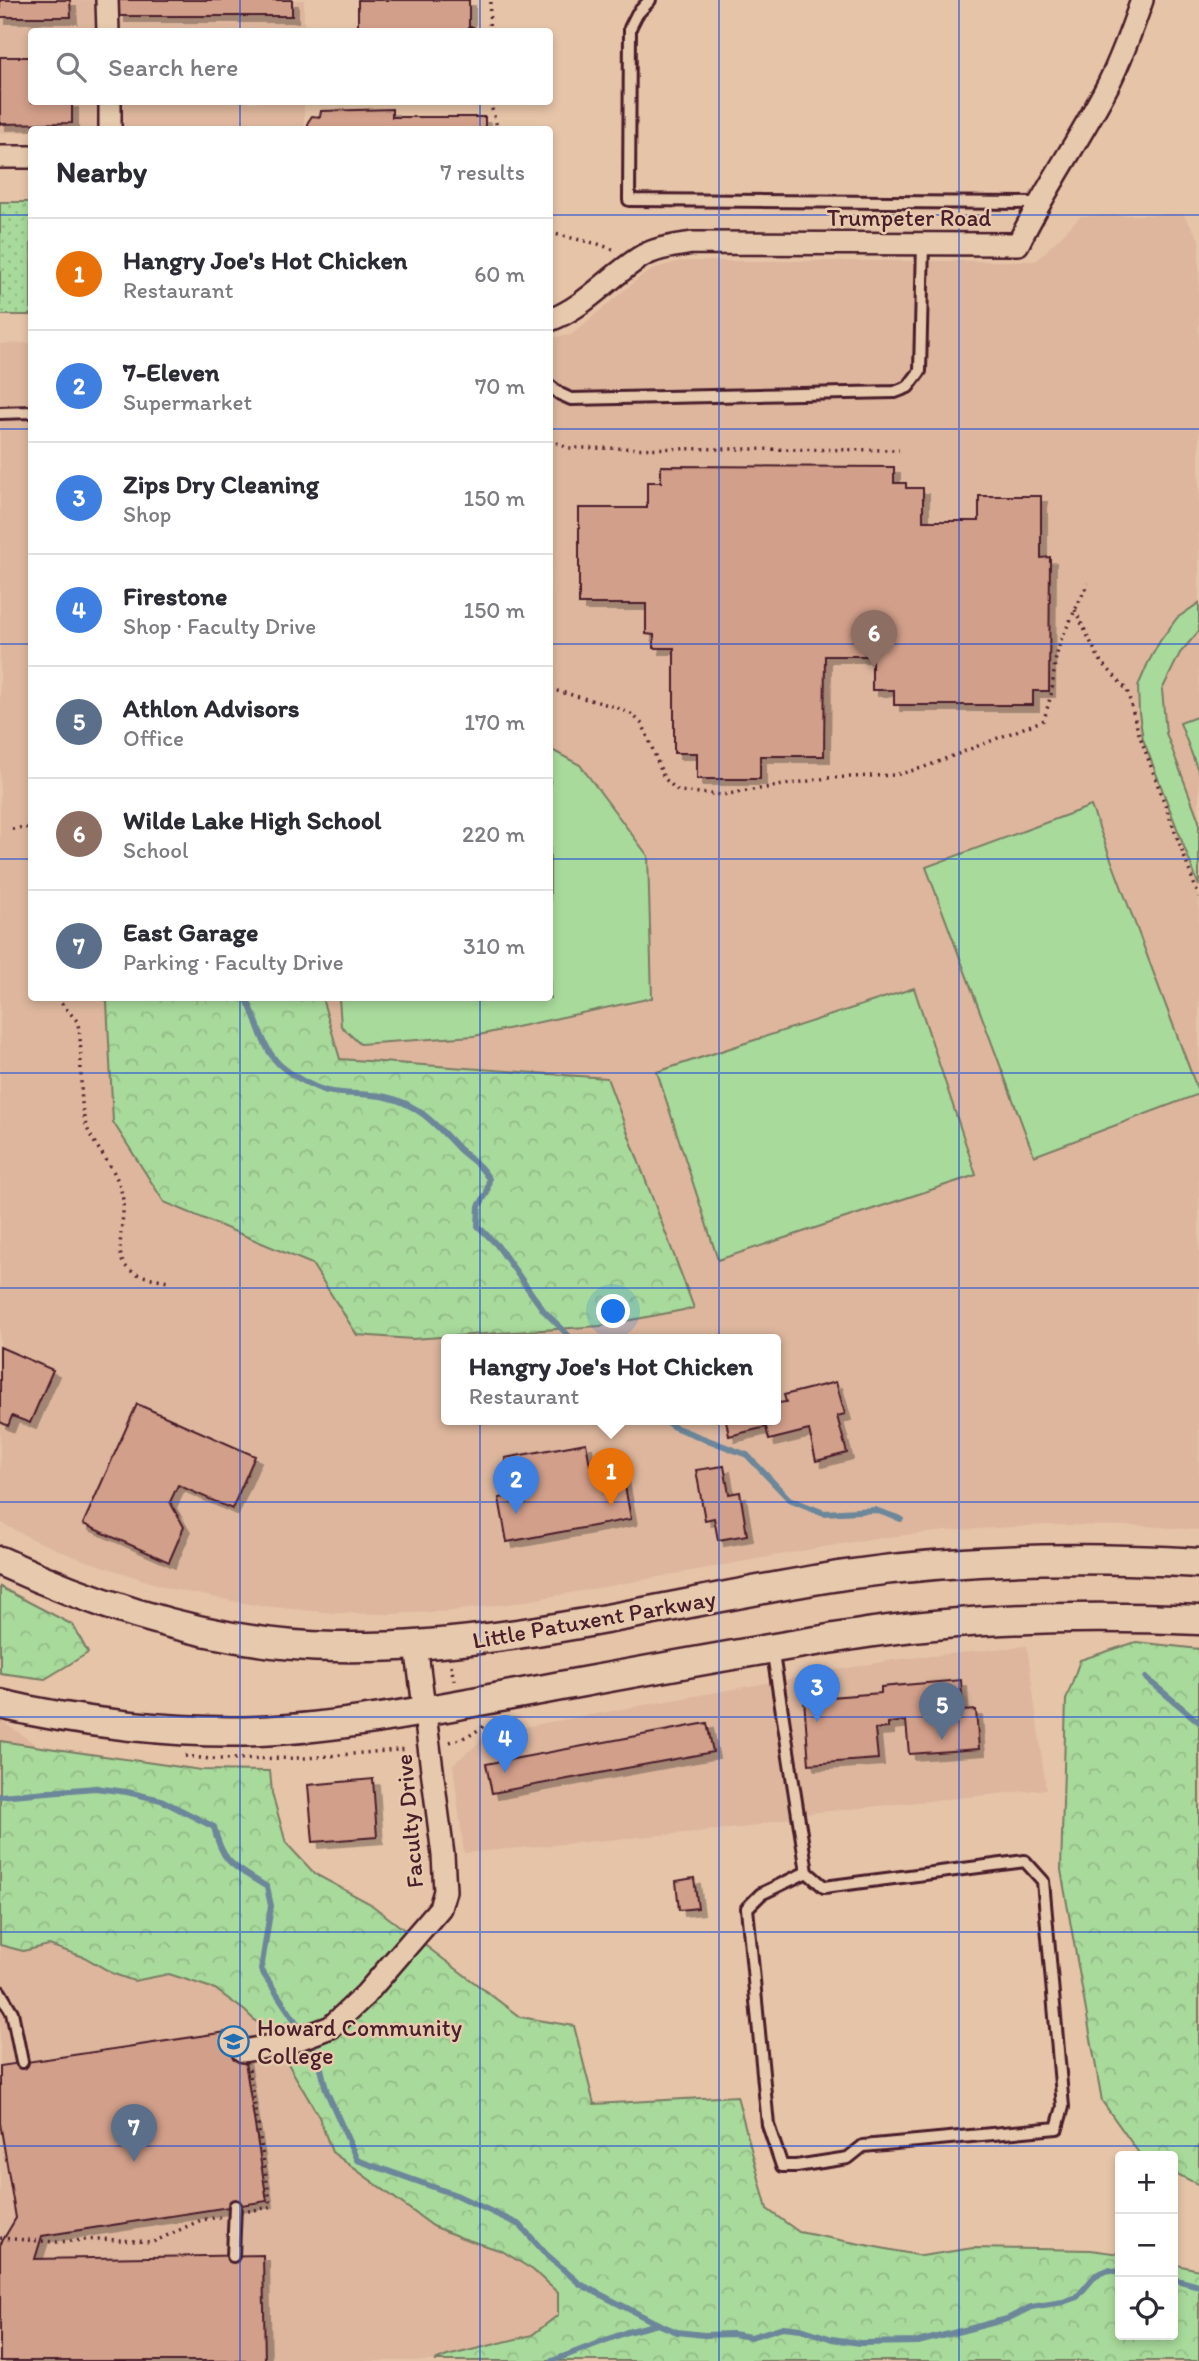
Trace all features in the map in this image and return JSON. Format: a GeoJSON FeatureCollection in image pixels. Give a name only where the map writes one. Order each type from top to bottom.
{"type":"FeatureCollection","features":[{"type":"Feature","properties":{"kind":"main road","name":"Little Patuxent Parkway"},"geometry":{"type":"LineString","coordinates":[[0,1561],[110,1606],[190,1628],[264,1642],[323,1646],[416,1645],[523,1634],[844,1575],[934,1564],[1022,1558],[1115,1558],[1199,1563]]}},
{"type":"Feature","properties":{"kind":"main road"},"geometry":{"type":"LineString","coordinates":[[0,1704],[100,1721],[179,1729],[245,1730],[345,1722],[423,1710],[772,1648],[934,1624],[1023,1617],[1111,1616],[1199,1620]]}},
{"type":"Feature","properties":{"kind":"street"},"geometry":{"type":"LineString","coordinates":[[107,0],[108,28]]}},
{"type":"Feature","properties":{"kind":"street","name":"Trumpeter Road"},"geometry":{"type":"LineString","coordinates":[[553,319],[573,309],[638,258],[670,246],[692,243],[1018,244],[1038,203],[1109,83],[1130,36],[1142,0]]}},
{"type":"Feature","properties":{"kind":"street"},"geometry":{"type":"LineString","coordinates":[[110,105],[110,126]]}},
{"type":"Feature","properties":{"kind":"street"},"geometry":{"type":"LineString","coordinates":[[0,157],[28,157]]}},
{"type":"Feature","properties":{"kind":"street","name":"Faculty Drive"},"geometry":{"type":"LineString","coordinates":[[247,2050],[288,2043],[331,2027],[365,1995],[440,1908],[445,1891],[440,1822],[416,1645]]}},
{"type":"Feature","properties":{"kind":"lane"},"geometry":{"type":"LineString","coordinates":[[650,0],[637,14],[630,28],[629,200],[1038,203]]}},
{"type":"Feature","properties":{"kind":"lane"},"geometry":{"type":"LineString","coordinates":[[553,388],[571,399],[895,392],[908,387],[920,371],[923,242]]}},
{"type":"Feature","properties":{"kind":"lane"},"geometry":{"type":"LineString","coordinates":[[0,413],[28,412]]}},
{"type":"Feature","properties":{"kind":"lane"},"geometry":{"type":"LineString","coordinates":[[772,1648],[807,1872],[824,1887],[1025,1861],[1043,1881],[1063,2107],[1057,2128],[863,2146],[848,2158],[782,2166],[768,2125],[747,1908],[761,1894],[807,1872]]}},
{"type":"Feature","properties":{"kind":"lane"},"geometry":{"type":"LineString","coordinates":[[0,1992],[12,2012],[22,2062]]}},
{"type":"Feature","properties":{"kind":"lane"},"geometry":{"type":"LineString","coordinates":[[233,2256],[234,2210]]}},
{"type":"Feature","properties":{"kind":"path"},"geometry":{"type":"LineString","coordinates":[[489,28],[490,0]]}},
{"type":"Feature","properties":{"kind":"path"},"geometry":{"type":"LineString","coordinates":[[491,105],[497,126]]}},
{"type":"Feature","properties":{"kind":"path"},"geometry":{"type":"LineString","coordinates":[[553,234],[613,248],[620,256]]}},
{"type":"Feature","properties":{"kind":"path"},"geometry":{"type":"LineString","coordinates":[[553,441],[568,448],[899,450]]}},
{"type":"Feature","properties":{"kind":"path"},"geometry":{"type":"LineString","coordinates":[[553,690],[616,707],[633,715],[643,725],[664,778],[678,791],[722,795],[827,778],[895,775],[922,768],[1044,720],[1060,642],[1088,583]]}},
{"type":"Feature","properties":{"kind":"path"},"geometry":{"type":"LineString","coordinates":[[1075,610],[1099,659],[1128,690],[1138,732],[1199,897]]}},
{"type":"Feature","properties":{"kind":"path"},"geometry":{"type":"LineString","coordinates":[[12,829],[28,829]]}},
{"type":"Feature","properties":{"kind":"path"},"geometry":{"type":"LineString","coordinates":[[60,1001],[77,1021],[79,1030],[86,1127],[113,1170],[123,1199],[120,1248],[122,1262],[141,1276],[167,1281]]}},
{"type":"Feature","properties":{"kind":"path"},"geometry":{"type":"LineString","coordinates":[[451,1664],[455,1690]]}},
{"type":"Feature","properties":{"kind":"path"},"geometry":{"type":"LineString","coordinates":[[0,2238],[56,2242],[99,2239],[153,2242],[201,2220],[234,2210],[271,2207],[247,2050]]}},
{"type":"Feature","properties":{"kind":"shaded area"},"geometry":{"type":"Polygon","coordinates":[[[0,0],[304,0],[304,28],[28,28],[28,105],[304,105],[304,126],[28,126],[28,132],[0,133],[0,0]]]}},
{"type":"Feature","properties":{"kind":"shaded area"},"geometry":{"type":"Polygon","coordinates":[[[1183,214],[1199,239],[1199,1530],[1145,1526],[1045,1525],[876,1538],[515,1603],[452,1611],[390,1614],[334,1613],[254,1605],[171,1589],[75,1557],[0,1522],[0,344],[28,343],[28,1001],[107,1002],[113,1122],[164,1202],[312,1264],[357,1335],[412,1339],[441,1337],[441,1425],[781,1425],[781,1334],[484,1334],[600,1326],[694,1308],[607,1078],[340,1059],[323,1001],[553,1001],[553,338],[571,335],[640,277],[656,268],[680,261],[1036,261],[1081,216],[1183,214]]]}},
{"type":"Feature","properties":{"kind":"shaded area"},"geometry":{"type":"Polygon","coordinates":[[[1027,1646],[1046,1789],[810,1813],[749,1827],[464,1853],[453,1764],[491,1733],[893,1660],[1027,1646]]]}},
{"type":"Feature","properties":{"kind":"shaded area","name":"Howard Community College"},"geometry":{"type":"Polygon","coordinates":[[[0,1720],[937,2361],[0,2361],[0,1720]]]}},
{"type":"Feature","properties":{"kind":"green space"},"geometry":{"type":"Polygon","coordinates":[[[0,202],[28,202],[28,315],[0,315],[0,202]]]}},
{"type":"Feature","properties":{"kind":"green space"},"geometry":{"type":"Polygon","coordinates":[[[1199,603],[1199,631],[1180,653],[1162,690],[1166,733],[1199,821],[1199,886],[1143,739],[1138,686],[1160,641],[1177,618],[1199,603]]]}},
{"type":"Feature","properties":{"kind":"green space"},"geometry":{"type":"Polygon","coordinates":[[[1199,716],[1199,773],[1180,723],[1199,716]]]}},
{"type":"Feature","properties":{"kind":"green space"},"geometry":{"type":"Polygon","coordinates":[[[553,751],[580,765],[648,856],[652,998],[474,1036],[360,1044],[341,1026],[339,1001],[553,1001],[553,751]]]}},
{"type":"Feature","properties":{"kind":"green space"},"geometry":{"type":"Polygon","coordinates":[[[1091,806],[1199,1094],[1034,1156],[926,867],[1091,806]]]}},
{"type":"Feature","properties":{"kind":"green space"},"geometry":{"type":"Polygon","coordinates":[[[914,988],[976,1175],[718,1260],[657,1072],[914,988]]]}},
{"type":"Feature","properties":{"kind":"green space"},"geometry":{"type":"Polygon","coordinates":[[[323,1001],[340,1059],[607,1078],[694,1308],[600,1326],[484,1334],[441,1334],[441,1337],[412,1339],[357,1335],[312,1264],[164,1202],[113,1122],[107,1002],[323,1001]]]}},
{"type":"Feature","properties":{"kind":"green space"},"geometry":{"type":"Polygon","coordinates":[[[0,1587],[73,1625],[88,1653],[45,1679],[0,1673],[0,1587]]]}},
{"type":"Feature","properties":{"kind":"green space"},"geometry":{"type":"Polygon","coordinates":[[[1136,1642],[1199,1649],[1199,2185],[1178,2174],[1178,2151],[1137,2151],[1102,2101],[1061,1870],[1066,1700],[1080,1660],[1136,1642]]]}},
{"type":"Feature","properties":{"kind":"green space"},"geometry":{"type":"Polygon","coordinates":[[[0,1741],[201,1770],[270,1771],[272,1793],[286,1843],[315,1874],[369,1903],[520,2017],[574,2026],[594,2104],[737,2096],[767,2209],[799,2232],[922,2256],[973,2248],[1091,2250],[1115,2253],[1115,2340],[1178,2340],[1178,2265],[1199,2270],[1199,2361],[435,2361],[532,2335],[558,2315],[558,2293],[533,2270],[502,2251],[433,2226],[332,2152],[319,2117],[273,2038],[245,2011],[215,1989],[169,1974],[134,1981],[114,1974],[84,1957],[49,1945],[23,1951],[0,1945],[0,1741]]]}},
{"type":"Feature","properties":{"kind":"building"},"geometry":{"type":"Polygon","coordinates":[[[0,0],[70,0],[71,17],[0,17],[0,0]]]}},
{"type":"Feature","properties":{"kind":"building"},"geometry":{"type":"Polygon","coordinates":[[[119,0],[292,0],[292,16],[119,16],[119,0]]]}},
{"type":"Feature","properties":{"kind":"building"},"geometry":{"type":"Polygon","coordinates":[[[358,0],[469,0],[469,27],[474,28],[358,28],[358,0]]]}},
{"type":"Feature","properties":{"kind":"building"},"geometry":{"type":"Polygon","coordinates":[[[0,57],[28,57],[28,105],[72,105],[72,123],[0,124],[0,57]]]}},
{"type":"Feature","properties":{"kind":"building"},"geometry":{"type":"Polygon","coordinates":[[[392,109],[392,117],[485,117],[485,126],[308,126],[312,116],[320,117],[321,111],[392,109]]]}},
{"type":"Feature","properties":{"kind":"building"},"geometry":{"type":"Polygon","coordinates":[[[661,466],[894,467],[894,483],[906,483],[906,488],[923,488],[923,521],[979,521],[979,496],[1041,496],[1041,558],[1050,557],[1049,691],[1033,691],[1033,705],[894,705],[894,690],[872,690],[872,656],[825,656],[824,756],[760,756],[760,779],[697,779],[697,753],[674,753],[674,648],[654,648],[654,635],[646,634],[646,604],[579,604],[579,508],[647,508],[647,482],[661,482],[661,466]]]}},
{"type":"Feature","properties":{"kind":"building"},"geometry":{"type":"Polygon","coordinates":[[[0,1347],[53,1370],[30,1423],[12,1416],[8,1426],[0,1422],[0,1347]]]}},
{"type":"Feature","properties":{"kind":"building"},"geometry":{"type":"Polygon","coordinates":[[[836,1382],[845,1414],[837,1416],[847,1453],[816,1461],[809,1430],[769,1440],[766,1427],[729,1436],[727,1425],[781,1425],[781,1403],[786,1402],[784,1395],[836,1382]]]}},
{"type":"Feature","properties":{"kind":"building"},"geometry":{"type":"Polygon","coordinates":[[[137,1404],[255,1456],[232,1509],[178,1485],[170,1502],[184,1527],[169,1562],[83,1524],[137,1404]]]}},
{"type":"Feature","properties":{"kind":"building"},"geometry":{"type":"Polygon","coordinates":[[[586,1443],[590,1465],[620,1459],[631,1519],[507,1542],[499,1498],[512,1496],[505,1458],[586,1443]]]}},
{"type":"Feature","properties":{"kind":"building"},"geometry":{"type":"Polygon","coordinates":[[[724,1466],[729,1494],[740,1492],[747,1535],[718,1540],[714,1518],[705,1520],[696,1470],[724,1466]]]}},
{"type":"Feature","properties":{"kind":"building"},"geometry":{"type":"Polygon","coordinates":[[[961,1680],[963,1711],[976,1710],[979,1749],[909,1754],[906,1721],[888,1723],[888,1728],[875,1729],[878,1759],[809,1764],[804,1699],[881,1693],[881,1687],[961,1680]]]}},
{"type":"Feature","properties":{"kind":"building"},"geometry":{"type":"Polygon","coordinates":[[[707,1723],[713,1752],[492,1793],[486,1764],[707,1723]]]}},
{"type":"Feature","properties":{"kind":"building"},"geometry":{"type":"Polygon","coordinates":[[[373,1779],[377,1837],[313,1842],[308,1785],[373,1779]]]}},
{"type":"Feature","properties":{"kind":"building"},"geometry":{"type":"Polygon","coordinates":[[[694,1878],[698,1908],[679,1910],[676,1881],[694,1878]]]}},
{"type":"Feature","properties":{"kind":"building"},"geometry":{"type":"Polygon","coordinates":[[[240,2030],[267,2201],[42,2236],[35,2259],[263,2255],[265,2361],[0,2361],[0,2245],[16,2218],[0,2123],[0,2066],[240,2030]]]}},
{"type":"Feature","properties":{"kind":"waterway"},"geometry":{"type":"LineString","coordinates":[[248,1001],[268,1050],[290,1073],[327,1091],[398,1100],[427,1117],[479,1166],[489,1179],[487,1193],[479,1206],[478,1226],[497,1245],[544,1311],[567,1334]]}},
{"type":"Feature","properties":{"kind":"waterway"},"geometry":{"type":"LineString","coordinates":[[671,1425],[747,1455],[789,1499],[824,1513],[875,1510],[901,1519]]}},
{"type":"Feature","properties":{"kind":"waterway"},"geometry":{"type":"LineString","coordinates":[[1146,1678],[1199,1722]]}},
{"type":"Feature","properties":{"kind":"waterway"},"geometry":{"type":"LineString","coordinates":[[0,1796],[95,1788],[127,1792],[161,1800],[214,1827],[222,1850],[232,1864],[267,1887],[271,1906],[261,1970],[318,2055],[326,2090],[357,2160],[456,2195],[520,2225],[546,2254],[580,2284],[658,2324]]}},
{"type":"Feature","properties":{"kind":"waterway"},"geometry":{"type":"LineString","coordinates":[[552,2361],[627,2332],[658,2324],[677,2332],[704,2335],[732,2334],[751,2337],[783,2327],[860,2343],[918,2342],[1007,2319],[1031,2307],[1077,2297],[1096,2275],[1108,2270],[1115,2271]]}},
{"type":"Feature","properties":{"kind":"waterway"},"geometry":{"type":"LineString","coordinates":[[1178,2280],[1199,2286]]}},
{"type":"Feature","properties":{"kind":"place","name":"Wilde Lake High School"},"geometry":{"type":"Point","coordinates":[874,668]}},
{"type":"Feature","properties":{"kind":"place","name":"Hangry Joe's Hot Chicken"},"geometry":{"type":"Point","coordinates":[611,1506]}},
{"type":"Feature","properties":{"kind":"place","name":"7-Eleven"},"geometry":{"type":"Point","coordinates":[516,1514]}},
{"type":"Feature","properties":{"kind":"place","name":"Zips Dry Cleaning"},"geometry":{"type":"Point","coordinates":[817,1722]}},
{"type":"Feature","properties":{"kind":"place","name":"Athlon Advisors"},"geometry":{"type":"Point","coordinates":[942,1740]}},
{"type":"Feature","properties":{"kind":"place","name":"Firestone"},"geometry":{"type":"Point","coordinates":[505,1773]}},
{"type":"Feature","properties":{"kind":"place","name":"Howard Community College"},"geometry":{"type":"Point","coordinates":[234,2041]}},
{"type":"Feature","properties":{"kind":"place","name":"East Garage"},"geometry":{"type":"Point","coordinates":[134,2162]}}]}
